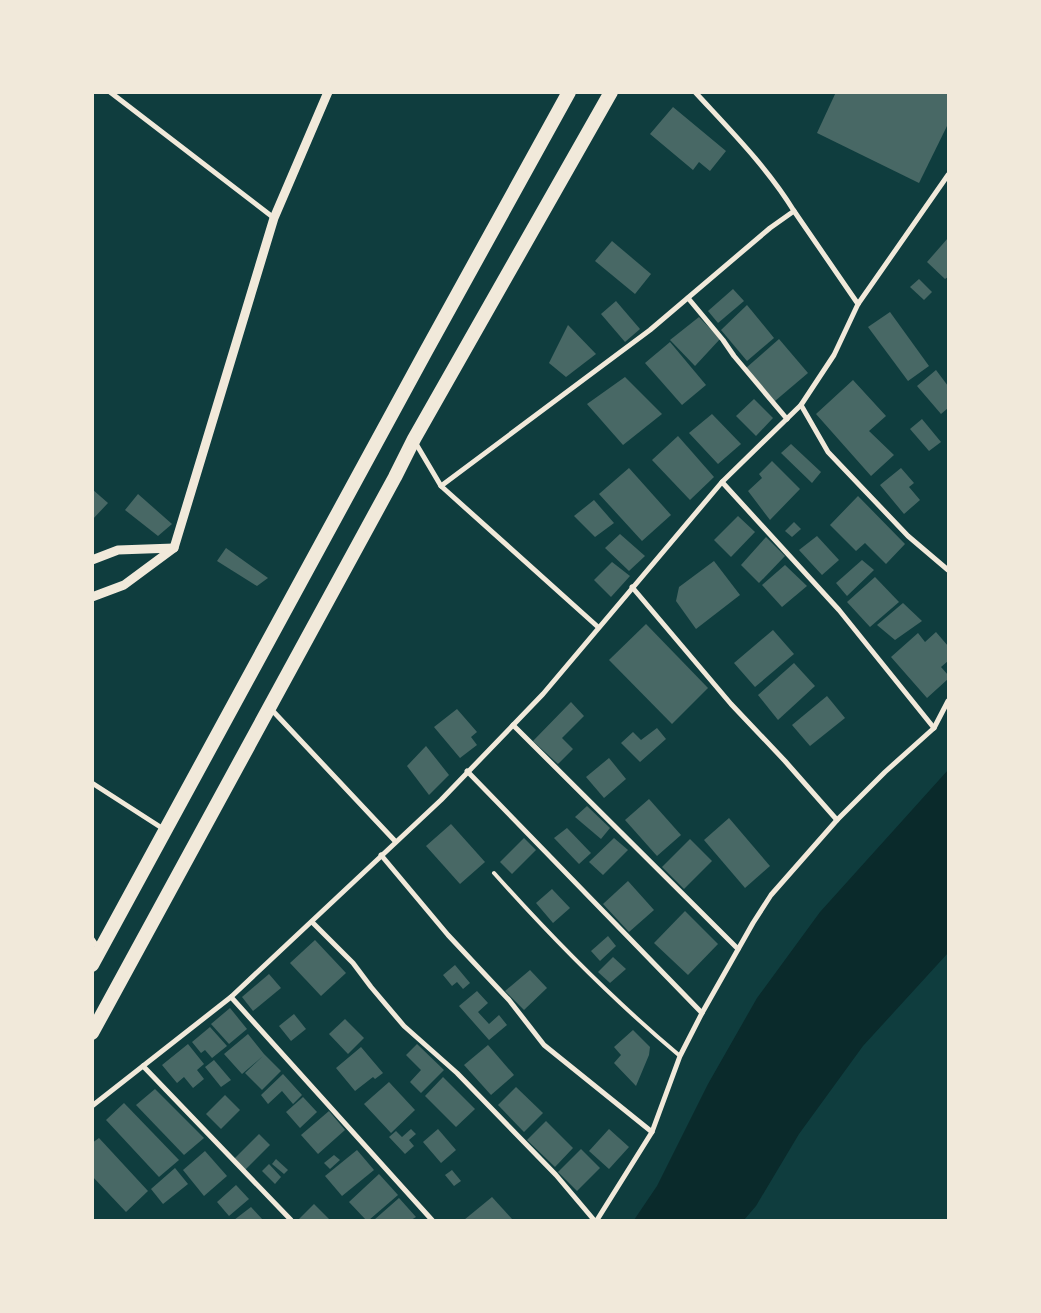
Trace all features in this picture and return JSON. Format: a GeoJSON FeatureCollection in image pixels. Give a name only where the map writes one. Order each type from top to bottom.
{"type":"FeatureCollection","features":[{"type":"Feature","properties":{"kind":"highway"},"geometry":{"type":"LineString","coordinates":[[92,966],[96,945],[166,831],[420,362],[569,92]]}},
{"type":"Feature","properties":{"kind":"highway"},"geometry":{"type":"LineString","coordinates":[[92,1032],[414,439],[611,92]]}},
{"type":"Feature","properties":{"kind":"street"},"geometry":{"type":"LineString","coordinates":[[110,92],[274,218]]}},
{"type":"Feature","properties":{"kind":"street"},"geometry":{"type":"LineString","coordinates":[[307,142],[322,92]]}},
{"type":"Feature","properties":{"kind":"street"},"geometry":{"type":"LineString","coordinates":[[92,597],[124,585],[174,548],[274,218],[328,92]]}},
{"type":"Feature","properties":{"kind":"street"},"geometry":{"type":"LineString","coordinates":[[695,92],[778,185],[858,304]]}},
{"type":"Feature","properties":{"kind":"street"},"geometry":{"type":"LineString","coordinates":[[92,1106],[231,997],[440,800],[543,694],[722,482],[801,405],[834,355],[858,304],[948,175]]}},
{"type":"Feature","properties":{"kind":"street"},"geometry":{"type":"LineString","coordinates":[[441,486],[650,330],[770,228],[794,211]]}},
{"type":"Feature","properties":{"kind":"street"},"geometry":{"type":"LineString","coordinates":[[688,298],[786,419]]}},
{"type":"Feature","properties":{"kind":"street"},"geometry":{"type":"LineString","coordinates":[[801,405],[828,452],[908,536],[948,570]]}},
{"type":"Feature","properties":{"kind":"street"},"geometry":{"type":"LineString","coordinates":[[414,439],[441,486],[598,627]]}},
{"type":"Feature","properties":{"kind":"street"},"geometry":{"type":"LineString","coordinates":[[722,482],[839,610],[934,728]]}},
{"type":"Feature","properties":{"kind":"street"},"geometry":{"type":"LineString","coordinates":[[92,560],[118,550],[174,548]]}},
{"type":"Feature","properties":{"kind":"street"},"geometry":{"type":"LineString","coordinates":[[632,588],[731,704],[837,820]]}},
{"type":"Feature","properties":{"kind":"street"},"geometry":{"type":"LineString","coordinates":[[312,922],[353,964],[404,1026],[457,1074],[550,1168],[595,1220],[652,1132],[680,1056],[738,949],[771,895],[837,820],[884,772],[934,728],[948,701]]}},
{"type":"Feature","properties":{"kind":"street"},"geometry":{"type":"LineString","coordinates":[[270,707],[396,841]]}},
{"type":"Feature","properties":{"kind":"street"},"geometry":{"type":"LineString","coordinates":[[514,725],[738,949]]}},
{"type":"Feature","properties":{"kind":"street"},"geometry":{"type":"LineString","coordinates":[[467,771],[702,1013]]}},
{"type":"Feature","properties":{"kind":"street"},"geometry":{"type":"LineString","coordinates":[[92,783],[166,831]]}},
{"type":"Feature","properties":{"kind":"street"},"geometry":{"type":"LineString","coordinates":[[381,855],[448,935],[509,1000],[544,1045],[652,1132]]}},
{"type":"Feature","properties":{"kind":"street"},"geometry":{"type":"LineString","coordinates":[[231,997],[432,1220]]}},
{"type":"Feature","properties":{"kind":"street"},"geometry":{"type":"LineString","coordinates":[[144,1066],[291,1220]]}},
{"type":"Feature","properties":{"kind":"lane"},"geometry":{"type":"LineString","coordinates":[[494,873],[580,966],[642,1024],[680,1056]]}},
{"type":"Feature","properties":{"kind":"water"},"geometry":{"type":"Polygon","coordinates":[[[948,770],[948,953],[863,1046],[799,1134],[756,1206],[744,1220],[634,1220],[657,1186],[708,1084],[757,998],[820,912],[948,770]]]}},
{"type":"Feature","properties":{"kind":"building"},"geometry":{"type":"Polygon","coordinates":[[[836,92],[948,92],[948,124],[919,183],[817,133],[836,92]]]}},
{"type":"Feature","properties":{"kind":"building"},"geometry":{"type":"Polygon","coordinates":[[[673,107],[726,151],[710,171],[699,162],[693,170],[650,134],[673,107]]]}},
{"type":"Feature","properties":{"kind":"building"},"geometry":{"type":"Polygon","coordinates":[[[948,238],[948,277],[945,279],[927,262],[948,238]]]}},
{"type":"Feature","properties":{"kind":"building"},"geometry":{"type":"Polygon","coordinates":[[[612,241],[651,274],[635,294],[595,261],[612,241]]]}},
{"type":"Feature","properties":{"kind":"building"},"geometry":{"type":"Polygon","coordinates":[[[919,279],[932,292],[924,300],[910,287],[919,279]]]}},
{"type":"Feature","properties":{"kind":"building"},"geometry":{"type":"Polygon","coordinates":[[[733,289],[744,301],[718,323],[708,311],[733,289]]]}},
{"type":"Feature","properties":{"kind":"building"},"geometry":{"type":"Polygon","coordinates":[[[616,301],[640,329],[625,342],[601,314],[616,301]]]}},
{"type":"Feature","properties":{"kind":"building"},"geometry":{"type":"Polygon","coordinates":[[[747,305],[774,338],[747,361],[721,330],[747,305]]]}},
{"type":"Feature","properties":{"kind":"building"},"geometry":{"type":"Polygon","coordinates":[[[890,312],[929,366],[908,381],[868,327],[890,312]]]}},
{"type":"Feature","properties":{"kind":"building"},"geometry":{"type":"Polygon","coordinates":[[[699,317],[720,339],[695,366],[670,340],[699,317]]]}},
{"type":"Feature","properties":{"kind":"building"},"geometry":{"type":"Polygon","coordinates":[[[568,325],[596,354],[566,377],[549,363],[568,325]]]}},
{"type":"Feature","properties":{"kind":"building"},"geometry":{"type":"Polygon","coordinates":[[[779,339],[808,373],[775,401],[746,368],[779,339]]]}},
{"type":"Feature","properties":{"kind":"building"},"geometry":{"type":"Polygon","coordinates":[[[670,342],[706,385],[682,405],[645,363],[670,342]]]}},
{"type":"Feature","properties":{"kind":"building"},"geometry":{"type":"Polygon","coordinates":[[[936,370],[948,386],[948,408],[941,414],[917,386],[936,370]]]}},
{"type":"Feature","properties":{"kind":"building"},"geometry":{"type":"Polygon","coordinates":[[[625,377],[662,414],[623,445],[587,404],[625,377]]]}},
{"type":"Feature","properties":{"kind":"building"},"geometry":{"type":"Polygon","coordinates":[[[853,380],[886,416],[869,431],[894,455],[871,476],[816,414],[853,380]]]}},
{"type":"Feature","properties":{"kind":"building"},"geometry":{"type":"Polygon","coordinates":[[[754,399],[773,418],[756,436],[736,416],[754,399]]]}},
{"type":"Feature","properties":{"kind":"building"},"geometry":{"type":"Polygon","coordinates":[[[712,414],[741,444],[718,464],[689,433],[712,414]]]}},
{"type":"Feature","properties":{"kind":"building"},"geometry":{"type":"Polygon","coordinates":[[[922,419],[941,442],[929,451],[910,429],[922,419]]]}},
{"type":"Feature","properties":{"kind":"building"},"geometry":{"type":"Polygon","coordinates":[[[678,436],[714,477],[690,500],[652,460],[678,436]]]}},
{"type":"Feature","properties":{"kind":"building"},"geometry":{"type":"Polygon","coordinates":[[[791,444],[821,472],[812,483],[781,453],[791,444]]]}},
{"type":"Feature","properties":{"kind":"building"},"geometry":{"type":"Polygon","coordinates":[[[772,461],[800,489],[770,520],[748,491],[762,478],[759,474],[772,461]]]}},
{"type":"Feature","properties":{"kind":"building"},"geometry":{"type":"Polygon","coordinates":[[[629,468],[671,515],[642,541],[599,494],[629,468]]]}},
{"type":"Feature","properties":{"kind":"building"},"geometry":{"type":"Polygon","coordinates":[[[901,468],[914,483],[909,487],[920,500],[904,514],[880,485],[901,468]]]}},
{"type":"Feature","properties":{"kind":"building"},"geometry":{"type":"Polygon","coordinates":[[[92,489],[108,503],[92,520],[92,489]]]}},
{"type":"Feature","properties":{"kind":"building"},"geometry":{"type":"Polygon","coordinates":[[[138,494],[172,524],[158,536],[125,510],[138,494]]]}},
{"type":"Feature","properties":{"kind":"building"},"geometry":{"type":"Polygon","coordinates":[[[858,496],[905,544],[886,564],[865,543],[856,551],[830,525],[858,496]]]}},
{"type":"Feature","properties":{"kind":"building"},"geometry":{"type":"Polygon","coordinates":[[[594,500],[614,523],[595,537],[574,516],[594,500]]]}},
{"type":"Feature","properties":{"kind":"building"},"geometry":{"type":"Polygon","coordinates":[[[738,516],[755,532],[731,557],[714,540],[738,516]]]}},
{"type":"Feature","properties":{"kind":"building"},"geometry":{"type":"Polygon","coordinates":[[[794,522],[801,529],[792,537],[785,531],[794,522]]]}},
{"type":"Feature","properties":{"kind":"building"},"geometry":{"type":"Polygon","coordinates":[[[620,534],[645,556],[629,571],[605,548],[620,534]]]}},
{"type":"Feature","properties":{"kind":"building"},"geometry":{"type":"Polygon","coordinates":[[[817,536],[839,560],[822,575],[799,550],[817,536]]]}},
{"type":"Feature","properties":{"kind":"building"},"geometry":{"type":"Polygon","coordinates":[[[766,537],[785,556],[759,583],[741,565],[766,537]]]}},
{"type":"Feature","properties":{"kind":"building"},"geometry":{"type":"Polygon","coordinates":[[[226,548],[268,578],[257,586],[217,561],[226,548]]]}},
{"type":"Feature","properties":{"kind":"building"},"geometry":{"type":"Polygon","coordinates":[[[862,560],[874,570],[847,596],[836,583],[862,560]]]}},
{"type":"Feature","properties":{"kind":"building"},"geometry":{"type":"Polygon","coordinates":[[[714,561],[740,595],[696,629],[676,601],[679,587],[714,561]]]}},
{"type":"Feature","properties":{"kind":"building"},"geometry":{"type":"Polygon","coordinates":[[[612,562],[630,576],[611,597],[594,580],[612,562]]]}},
{"type":"Feature","properties":{"kind":"building"},"geometry":{"type":"Polygon","coordinates":[[[785,565],[807,586],[782,607],[762,585],[785,565]]]}},
{"type":"Feature","properties":{"kind":"building"},"geometry":{"type":"Polygon","coordinates":[[[875,577],[899,602],[870,627],[847,602],[875,577]]]}},
{"type":"Feature","properties":{"kind":"building"},"geometry":{"type":"Polygon","coordinates":[[[903,603],[922,621],[895,640],[877,625],[903,603]]]}},
{"type":"Feature","properties":{"kind":"building"},"geometry":{"type":"Polygon","coordinates":[[[646,624],[708,688],[672,724],[609,660],[646,624]]]}},
{"type":"Feature","properties":{"kind":"building"},"geometry":{"type":"Polygon","coordinates":[[[773,630],[794,654],[755,687],[734,663],[773,630]]]}},
{"type":"Feature","properties":{"kind":"building"},"geometry":{"type":"Polygon","coordinates":[[[936,632],[948,646],[948,661],[941,667],[948,675],[948,679],[927,698],[891,657],[918,633],[925,642],[936,632]]]}},
{"type":"Feature","properties":{"kind":"building"},"geometry":{"type":"Polygon","coordinates":[[[794,663],[815,686],[778,720],[758,695],[794,663]]]}},
{"type":"Feature","properties":{"kind":"building"},"geometry":{"type":"Polygon","coordinates":[[[827,696],[845,718],[810,746],[792,725],[827,696]]]}},
{"type":"Feature","properties":{"kind":"building"},"geometry":{"type":"Polygon","coordinates":[[[571,702],[584,716],[562,738],[573,749],[558,764],[533,741],[571,702]]]}},
{"type":"Feature","properties":{"kind":"building"},"geometry":{"type":"Polygon","coordinates":[[[457,709],[477,732],[471,737],[477,745],[460,758],[434,727],[457,709]]]}},
{"type":"Feature","properties":{"kind":"building"},"geometry":{"type":"Polygon","coordinates":[[[657,728],[666,739],[640,762],[621,743],[633,732],[641,740],[657,728]]]}},
{"type":"Feature","properties":{"kind":"building"},"geometry":{"type":"Polygon","coordinates":[[[426,746],[449,775],[429,795],[407,766],[426,746]]]}},
{"type":"Feature","properties":{"kind":"building"},"geometry":{"type":"Polygon","coordinates":[[[609,758],[626,779],[604,798],[586,777],[609,758]]]}},
{"type":"Feature","properties":{"kind":"building"},"geometry":{"type":"Polygon","coordinates":[[[649,799],[681,835],[657,856],[625,820],[649,799]]]}},
{"type":"Feature","properties":{"kind":"building"},"geometry":{"type":"Polygon","coordinates":[[[587,806],[610,828],[601,839],[575,817],[587,806]]]}},
{"type":"Feature","properties":{"kind":"building"},"geometry":{"type":"Polygon","coordinates":[[[729,818],[770,866],[745,888],[704,840],[729,818]]]}},
{"type":"Feature","properties":{"kind":"building"},"geometry":{"type":"Polygon","coordinates":[[[451,824],[485,862],[460,884],[426,846],[451,824]]]}},
{"type":"Feature","properties":{"kind":"building"},"geometry":{"type":"Polygon","coordinates":[[[567,828],[591,853],[579,864],[554,838],[567,828]]]}},
{"type":"Feature","properties":{"kind":"building"},"geometry":{"type":"Polygon","coordinates":[[[524,838],[536,850],[512,874],[500,862],[524,838]]]}},
{"type":"Feature","properties":{"kind":"building"},"geometry":{"type":"Polygon","coordinates":[[[614,838],[628,850],[603,875],[589,862],[614,838]]]}},
{"type":"Feature","properties":{"kind":"building"},"geometry":{"type":"Polygon","coordinates":[[[690,839],[712,861],[684,889],[662,867],[690,839]]]}},
{"type":"Feature","properties":{"kind":"building"},"geometry":{"type":"Polygon","coordinates":[[[628,881],[654,910],[629,932],[603,904],[628,881]]]}},
{"type":"Feature","properties":{"kind":"building"},"geometry":{"type":"Polygon","coordinates":[[[552,889],[570,908],[553,923],[536,903],[552,889]]]}},
{"type":"Feature","properties":{"kind":"building"},"geometry":{"type":"Polygon","coordinates":[[[685,911],[718,944],[688,975],[654,943],[685,911]]]}},
{"type":"Feature","properties":{"kind":"building"},"geometry":{"type":"Polygon","coordinates":[[[608,936],[616,946],[600,961],[591,951],[608,936]]]}},
{"type":"Feature","properties":{"kind":"building"},"geometry":{"type":"Polygon","coordinates":[[[315,940],[346,973],[321,996],[290,963],[315,940]]]}},
{"type":"Feature","properties":{"kind":"building"},"geometry":{"type":"Polygon","coordinates":[[[613,957],[626,969],[610,983],[598,972],[613,957]]]}},
{"type":"Feature","properties":{"kind":"building"},"geometry":{"type":"Polygon","coordinates":[[[455,965],[470,983],[463,989],[457,982],[452,986],[443,975],[455,965]]]}},
{"type":"Feature","properties":{"kind":"building"},"geometry":{"type":"Polygon","coordinates":[[[530,970],[547,988],[524,1010],[505,991],[530,970]]]}},
{"type":"Feature","properties":{"kind":"building"},"geometry":{"type":"Polygon","coordinates":[[[269,974],[281,988],[253,1011],[242,997],[269,974]]]}},
{"type":"Feature","properties":{"kind":"building"},"geometry":{"type":"Polygon","coordinates":[[[477,991],[488,1003],[478,1012],[489,1024],[499,1015],[507,1025],[489,1040],[459,1006],[477,991]]]}},
{"type":"Feature","properties":{"kind":"building"},"geometry":{"type":"Polygon","coordinates":[[[230,1008],[247,1029],[229,1044],[211,1024],[230,1008]]]}},
{"type":"Feature","properties":{"kind":"building"},"geometry":{"type":"Polygon","coordinates":[[[294,1014],[306,1029],[291,1041],[279,1026],[294,1014]]]}},
{"type":"Feature","properties":{"kind":"building"},"geometry":{"type":"Polygon","coordinates":[[[345,1019],[364,1038],[348,1054],[329,1034],[345,1019]]]}},
{"type":"Feature","properties":{"kind":"building"},"geometry":{"type":"Polygon","coordinates":[[[210,1027],[227,1046],[212,1058],[205,1050],[201,1053],[192,1042],[210,1027]]]}},
{"type":"Feature","properties":{"kind":"building"},"geometry":{"type":"Polygon","coordinates":[[[633,1030],[650,1047],[649,1055],[636,1086],[614,1063],[621,1055],[614,1047],[633,1030]]]}},
{"type":"Feature","properties":{"kind":"building"},"geometry":{"type":"Polygon","coordinates":[[[248,1034],[281,1071],[262,1090],[245,1073],[263,1056],[242,1074],[224,1054],[248,1034]]]}},
{"type":"Feature","properties":{"kind":"building"},"geometry":{"type":"Polygon","coordinates":[[[188,1044],[204,1064],[197,1070],[204,1079],[193,1088],[184,1077],[177,1083],[162,1065],[188,1044]]]}},
{"type":"Feature","properties":{"kind":"building"},"geometry":{"type":"Polygon","coordinates":[[[417,1044],[444,1070],[421,1093],[410,1082],[421,1070],[406,1055],[417,1044]]]}},
{"type":"Feature","properties":{"kind":"building"},"geometry":{"type":"Polygon","coordinates":[[[488,1045],[514,1075],[491,1095],[464,1065],[488,1045]]]}},
{"type":"Feature","properties":{"kind":"building"},"geometry":{"type":"Polygon","coordinates":[[[361,1047],[383,1073],[375,1079],[373,1077],[355,1091],[336,1068],[361,1047]]]}},
{"type":"Feature","properties":{"kind":"building"},"geometry":{"type":"Polygon","coordinates":[[[214,1060],[231,1080],[221,1087],[205,1067],[214,1060]]]}},
{"type":"Feature","properties":{"kind":"building"},"geometry":{"type":"Polygon","coordinates":[[[283,1074],[302,1095],[293,1104],[282,1091],[268,1104],[261,1095],[283,1074]]]}},
{"type":"Feature","properties":{"kind":"building"},"geometry":{"type":"Polygon","coordinates":[[[443,1077],[475,1109],[456,1127],[425,1096],[443,1077]]]}},
{"type":"Feature","properties":{"kind":"building"},"geometry":{"type":"Polygon","coordinates":[[[389,1082],[415,1110],[391,1133],[364,1104],[389,1082]]]}},
{"type":"Feature","properties":{"kind":"building"},"geometry":{"type":"Polygon","coordinates":[[[516,1087],[543,1113],[524,1132],[498,1105],[516,1087]]]}},
{"type":"Feature","properties":{"kind":"building"},"geometry":{"type":"Polygon","coordinates":[[[155,1089],[204,1138],[184,1155],[136,1105],[155,1089]]]}},
{"type":"Feature","properties":{"kind":"building"},"geometry":{"type":"Polygon","coordinates":[[[225,1095],[240,1110],[221,1129],[206,1114],[225,1095]]]}},
{"type":"Feature","properties":{"kind":"building"},"geometry":{"type":"Polygon","coordinates":[[[303,1097],[317,1112],[300,1128],[286,1112],[303,1097]]]}},
{"type":"Feature","properties":{"kind":"building"},"geometry":{"type":"Polygon","coordinates":[[[124,1103],[179,1160],[159,1177],[106,1120],[124,1103]]]}},
{"type":"Feature","properties":{"kind":"building"},"geometry":{"type":"Polygon","coordinates":[[[329,1111],[345,1130],[318,1154],[301,1135],[329,1111]]]}},
{"type":"Feature","properties":{"kind":"building"},"geometry":{"type":"Polygon","coordinates":[[[546,1121],[573,1148],[555,1167],[527,1140],[546,1121]]]}},
{"type":"Feature","properties":{"kind":"building"},"geometry":{"type":"Polygon","coordinates":[[[411,1129],[416,1134],[409,1140],[414,1146],[405,1154],[389,1137],[396,1131],[402,1137],[411,1129]]]}},
{"type":"Feature","properties":{"kind":"building"},"geometry":{"type":"Polygon","coordinates":[[[438,1129],[456,1150],[441,1163],[423,1142],[438,1129]]]}},
{"type":"Feature","properties":{"kind":"building"},"geometry":{"type":"Polygon","coordinates":[[[609,1129],[629,1147],[609,1169],[589,1151],[609,1129]]]}},
{"type":"Feature","properties":{"kind":"building"},"geometry":{"type":"Polygon","coordinates":[[[259,1134],[270,1145],[245,1170],[234,1159],[259,1134]]]}},
{"type":"Feature","properties":{"kind":"building"},"geometry":{"type":"Polygon","coordinates":[[[99,1138],[148,1191],[126,1212],[92,1176],[92,1143],[99,1138]]]}},
{"type":"Feature","properties":{"kind":"building"},"geometry":{"type":"Polygon","coordinates":[[[581,1149],[600,1168],[577,1191],[558,1172],[581,1149]]]}},
{"type":"Feature","properties":{"kind":"building"},"geometry":{"type":"Polygon","coordinates":[[[357,1150],[374,1170],[342,1196],[325,1176],[357,1150]]]}},
{"type":"Feature","properties":{"kind":"building"},"geometry":{"type":"Polygon","coordinates":[[[205,1151],[227,1176],[204,1196],[183,1170],[205,1151]]]}},
{"type":"Feature","properties":{"kind":"building"},"geometry":{"type":"Polygon","coordinates":[[[334,1155],[340,1160],[330,1169],[324,1163],[334,1155]]]}},
{"type":"Feature","properties":{"kind":"building"},"geometry":{"type":"Polygon","coordinates":[[[276,1159],[288,1170],[284,1174],[272,1164],[276,1159]]]}},
{"type":"Feature","properties":{"kind":"building"},"geometry":{"type":"Polygon","coordinates":[[[269,1164],[281,1177],[275,1184],[262,1171],[269,1164]]]}},
{"type":"Feature","properties":{"kind":"building"},"geometry":{"type":"Polygon","coordinates":[[[175,1168],[188,1184],[163,1204],[151,1189],[175,1168]]]}},
{"type":"Feature","properties":{"kind":"building"},"geometry":{"type":"Polygon","coordinates":[[[452,1170],[461,1181],[454,1186],[445,1175],[452,1170]]]}},
{"type":"Feature","properties":{"kind":"building"},"geometry":{"type":"Polygon","coordinates":[[[379,1174],[398,1195],[369,1220],[366,1220],[349,1202],[379,1174]]]}},
{"type":"Feature","properties":{"kind":"building"},"geometry":{"type":"Polygon","coordinates":[[[236,1185],[249,1199],[229,1216],[217,1202],[236,1185]]]}},
{"type":"Feature","properties":{"kind":"building"},"geometry":{"type":"Polygon","coordinates":[[[492,1197],[512,1219],[464,1220],[492,1197]]]}},
{"type":"Feature","properties":{"kind":"building"},"geometry":{"type":"Polygon","coordinates":[[[399,1198],[416,1217],[411,1220],[374,1220],[399,1198]]]}},
{"type":"Feature","properties":{"kind":"building"},"geometry":{"type":"Polygon","coordinates":[[[314,1204],[330,1220],[298,1220],[314,1204]]]}},
{"type":"Feature","properties":{"kind":"building"},"geometry":{"type":"Polygon","coordinates":[[[251,1207],[263,1220],[234,1220],[251,1207]]]}}]}
